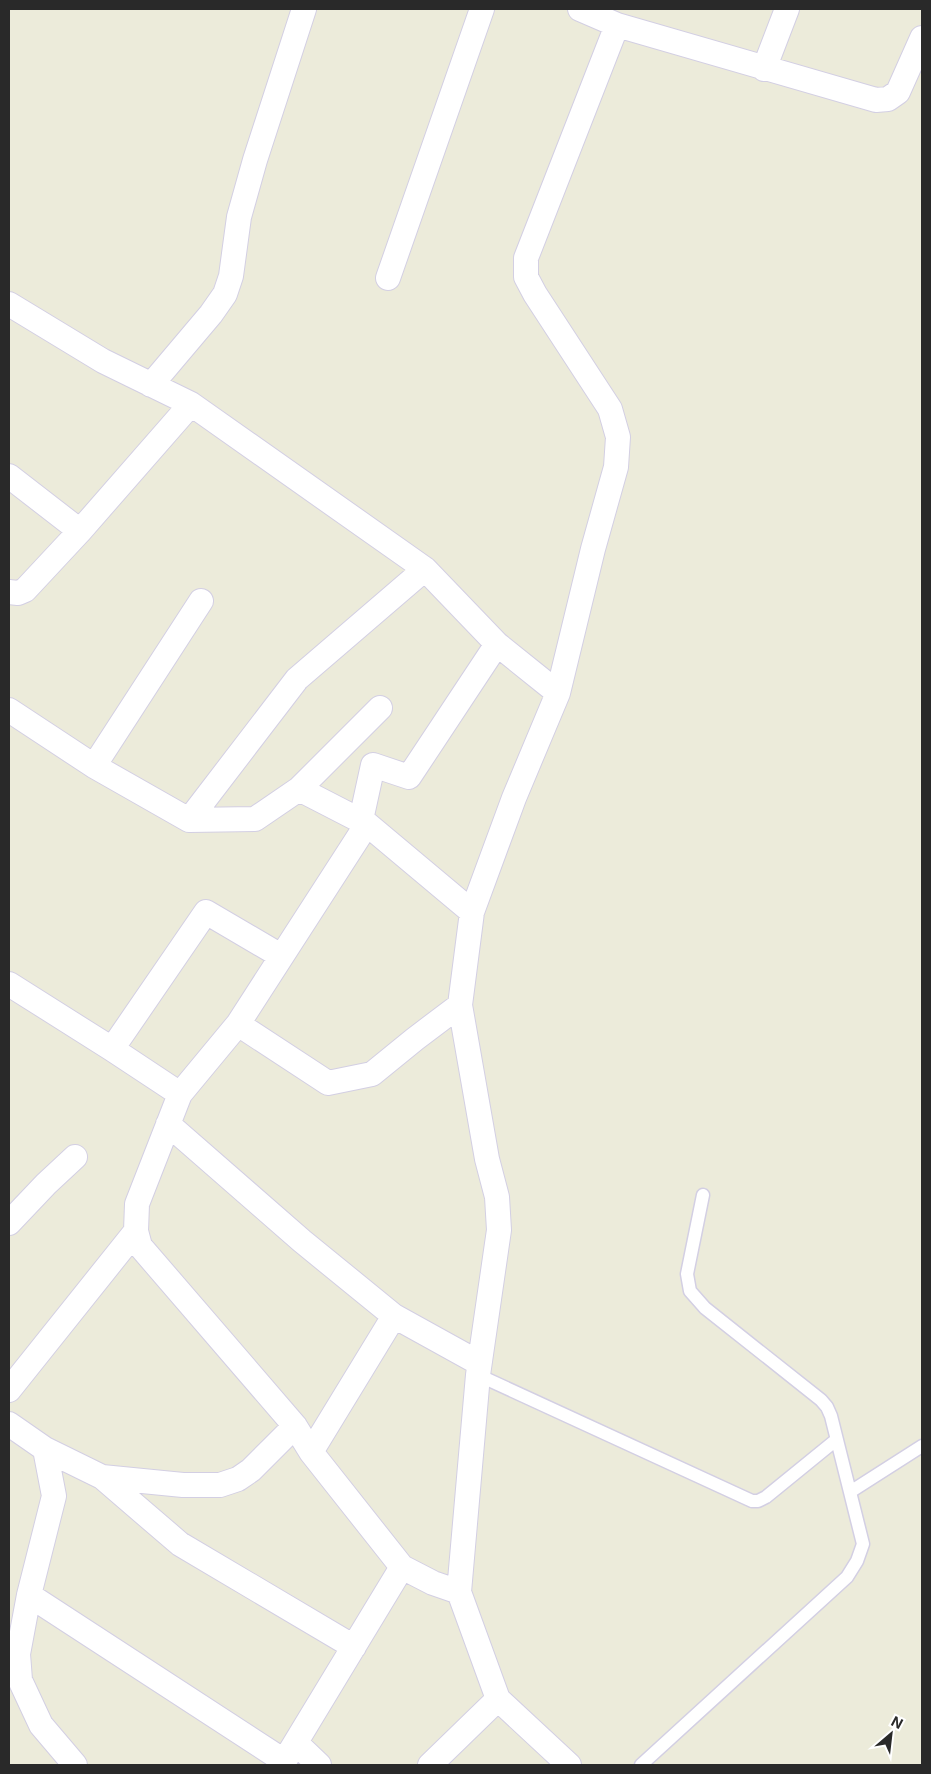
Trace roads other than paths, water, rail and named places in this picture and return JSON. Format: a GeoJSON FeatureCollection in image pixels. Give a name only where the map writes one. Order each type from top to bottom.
{"type":"FeatureCollection","features":[{"type":"Feature","properties":{"kind":"street"},"geometry":{"type":"LineString","coordinates":[[152,385],[211,314],[225,294],[231,276],[239,217],[255,160],[304,9]]}},
{"type":"Feature","properties":{"kind":"street"},"geometry":{"type":"LineString","coordinates":[[388,278],[482,9]]}},
{"type":"Feature","properties":{"kind":"street"},"geometry":{"type":"LineString","coordinates":[[764,69],[787,9]]}},
{"type":"Feature","properties":{"kind":"street"},"geometry":{"type":"LineString","coordinates":[[590,11],[617,26],[876,100],[888,99],[898,92],[922,38]]}},
{"type":"Feature","properties":{"kind":"street"},"geometry":{"type":"LineString","coordinates":[[569,1765],[498,1699],[459,1592],[478,1369],[500,1230],[497,1197],[487,1159],[460,1005],[472,912],[514,798],[558,693],[593,549],[616,468],[618,437],[610,409],[535,294],[526,276],[526,258],[617,26]]}},
{"type":"Feature","properties":{"kind":"street"},"geometry":{"type":"LineString","coordinates":[[9,304],[103,361],[191,404],[425,569],[497,644],[558,693]]}},
{"type":"Feature","properties":{"kind":"street"},"geometry":{"type":"LineString","coordinates":[[9,592],[18,593],[25,590],[80,531],[191,404]]}},
{"type":"Feature","properties":{"kind":"street"},"geometry":{"type":"LineString","coordinates":[[9,476],[80,531]]}},
{"type":"Feature","properties":{"kind":"street"},"geometry":{"type":"LineString","coordinates":[[189,820],[297,679],[425,569]]}},
{"type":"Feature","properties":{"kind":"street"},"geometry":{"type":"LineString","coordinates":[[94,766],[201,601]]}},
{"type":"Feature","properties":{"kind":"street"},"geometry":{"type":"LineString","coordinates":[[459,1592],[433,1584],[402,1567],[311,1452],[295,1426],[140,1246],[136,1231],[137,1204],[180,1094],[238,1024],[364,822],[373,765],[410,777],[497,644]]}},
{"type":"Feature","properties":{"kind":"street"},"geometry":{"type":"LineString","coordinates":[[9,710],[94,766],[189,820],[255,819],[299,789],[380,708]]}},
{"type":"Feature","properties":{"kind":"street"},"geometry":{"type":"LineString","coordinates":[[299,789],[364,822],[472,912]]}},
{"type":"Feature","properties":{"kind":"street"},"geometry":{"type":"LineString","coordinates":[[112,1049],[206,912],[282,956]]}},
{"type":"Feature","properties":{"kind":"street"},"geometry":{"type":"LineString","coordinates":[[9,984],[180,1094]]}},
{"type":"Feature","properties":{"kind":"street"},"geometry":{"type":"LineString","coordinates":[[238,1024],[328,1083],[372,1074],[460,1005]]}},
{"type":"Feature","properties":{"kind":"street"},"geometry":{"type":"LineString","coordinates":[[168,1124],[302,1241],[394,1316],[478,1369]]}},
{"type":"Feature","properties":{"kind":"street"},"geometry":{"type":"LineString","coordinates":[[9,1223],[75,1157]]}},
{"type":"Feature","properties":{"kind":"street"},"geometry":{"type":"LineString","coordinates":[[9,1390],[136,1231]]}},
{"type":"Feature","properties":{"kind":"street"},"geometry":{"type":"LineString","coordinates":[[311,1452],[394,1316]]}},
{"type":"Feature","properties":{"kind":"street"},"geometry":{"type":"LineString","coordinates":[[9,1424],[45,1449],[102,1478],[180,1544],[354,1647]]}},
{"type":"Feature","properties":{"kind":"street"},"geometry":{"type":"LineString","coordinates":[[102,1478],[183,1485],[220,1486],[238,1479],[251,1470],[295,1426]]}},
{"type":"Feature","properties":{"kind":"street"},"geometry":{"type":"LineString","coordinates":[[45,1449],[54,1496],[29,1595],[18,1654],[20,1680],[40,1724],[75,1765]]}},
{"type":"Feature","properties":{"kind":"street"},"geometry":{"type":"LineString","coordinates":[[288,1756],[402,1567]]}},
{"type":"Feature","properties":{"kind":"street"},"geometry":{"type":"LineString","coordinates":[[29,1595],[288,1756],[319,1765]]}},
{"type":"Feature","properties":{"kind":"street"},"geometry":{"type":"LineString","coordinates":[[430,1765],[498,1699]]}},
{"type":"Feature","properties":{"kind":"lane"},"geometry":{"type":"LineString","coordinates":[[641,1765],[847,1577],[858,1561],[863,1544],[831,1416],[827,1407],[821,1400],[704,1308],[690,1291],[687,1274],[703,1195]]}},
{"type":"Feature","properties":{"kind":"lane"},"geometry":{"type":"LineString","coordinates":[[478,1369],[752,1501],[758,1501],[766,1497],[836,1440]]}},
{"type":"Feature","properties":{"kind":"lane"},"geometry":{"type":"LineString","coordinates":[[850,1492],[922,1446]]}}]}
